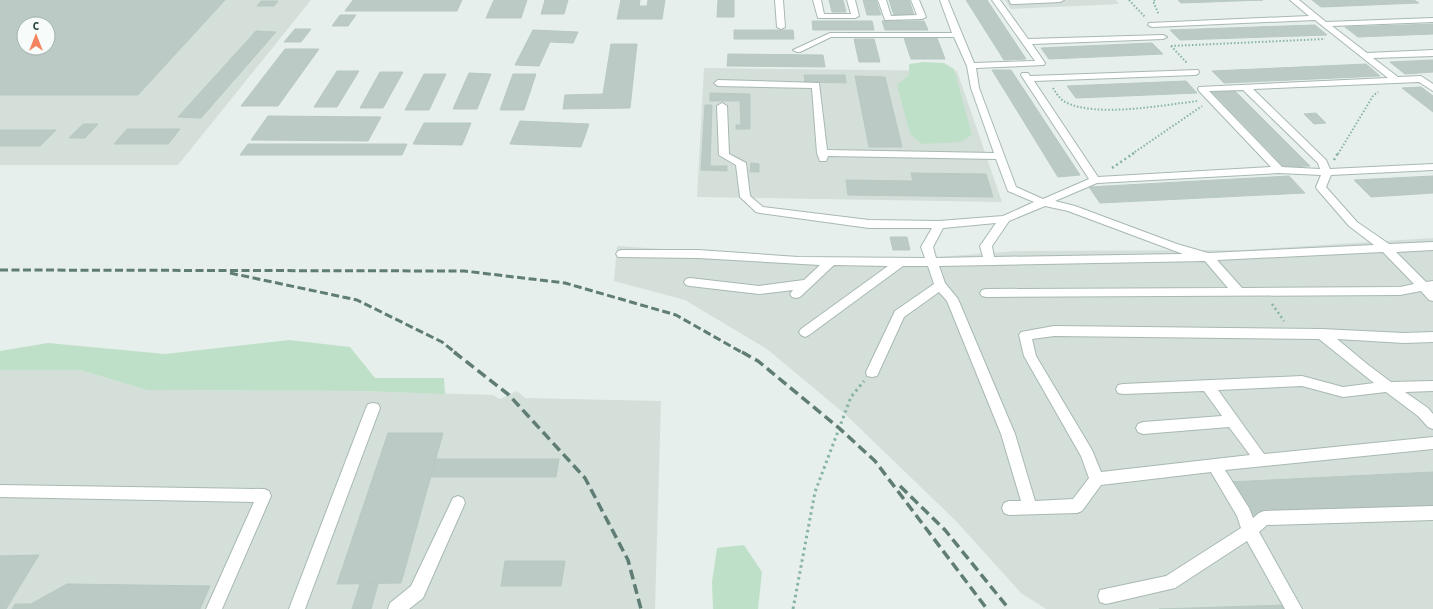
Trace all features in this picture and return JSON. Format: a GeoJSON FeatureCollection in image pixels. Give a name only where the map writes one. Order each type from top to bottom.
{"type":"FeatureCollection","features":[{"type":"Feature","properties":{"kind":"street"},"geometry":{"type":"LineString","coordinates":[[779,0],[781,27]]}},
{"type":"Feature","properties":{"kind":"street"},"geometry":{"type":"LineString","coordinates":[[817,0],[821,16],[855,16],[851,0]]}},
{"type":"Feature","properties":{"kind":"street"},"geometry":{"type":"LineString","coordinates":[[882,0],[888,18],[922,17],[915,0]]}},
{"type":"Feature","properties":{"kind":"street"},"geometry":{"type":"LineString","coordinates":[[944,0],[957,36],[971,66],[975,88],[1012,189],[1042,202],[1071,208],[1173,247],[1208,257],[1239,292]]}},
{"type":"Feature","properties":{"kind":"street"},"geometry":{"type":"LineString","coordinates":[[971,66],[1041,63],[996,0]]}},
{"type":"Feature","properties":{"kind":"street"},"geometry":{"type":"LineString","coordinates":[[1012,0],[1014,2],[1060,0]]}},
{"type":"Feature","properties":{"kind":"street"},"geometry":{"type":"LineString","coordinates":[[1294,0],[1396,80]]}},
{"type":"Feature","properties":{"kind":"street"},"geometry":{"type":"LineString","coordinates":[[1152,25],[1317,18]]}},
{"type":"Feature","properties":{"kind":"street"},"geometry":{"type":"LineString","coordinates":[[1325,24],[1433,20]]}},
{"type":"Feature","properties":{"kind":"street"},"geometry":{"type":"LineString","coordinates":[[797,50],[830,35],[957,36]]}},
{"type":"Feature","properties":{"kind":"street"},"geometry":{"type":"LineString","coordinates":[[1027,42],[1163,37]]}},
{"type":"Feature","properties":{"kind":"street"},"geometry":{"type":"LineString","coordinates":[[1365,56],[1433,53]]}},
{"type":"Feature","properties":{"kind":"street"},"geometry":{"type":"LineString","coordinates":[[1018,64],[1095,180]]}},
{"type":"Feature","properties":{"kind":"street"},"geometry":{"type":"LineString","coordinates":[[1028,79],[1195,72]]}},
{"type":"Feature","properties":{"kind":"street"},"geometry":{"type":"LineString","coordinates":[[1279,170],[1202,88],[1421,79],[1433,88]]}},
{"type":"Feature","properties":{"kind":"street"},"geometry":{"type":"LineString","coordinates":[[718,83],[816,85],[823,156],[1000,156]]}},
{"type":"Feature","properties":{"kind":"street"},"geometry":{"type":"LineString","coordinates":[[1245,87],[1322,162],[1326,172],[1321,187],[1353,224],[1386,248],[1428,286],[1433,297]]}},
{"type":"Feature","properties":{"kind":"street"},"geometry":{"type":"LineString","coordinates":[[722,106],[724,155],[741,163],[745,197],[760,210],[869,224],[939,225],[1005,219],[1095,180],[1279,170],[1326,172],[1433,167]]}},
{"type":"Feature","properties":{"kind":"street"},"geometry":{"type":"LineString","coordinates":[[989,261],[986,246],[1005,219]]}},
{"type":"Feature","properties":{"kind":"street"},"geometry":{"type":"LineString","coordinates":[[939,225],[927,247],[940,285],[952,299],[1008,434],[1030,507]]}},
{"type":"Feature","properties":{"kind":"street"},"geometry":{"type":"LineString","coordinates":[[622,254],[698,254],[798,261],[932,262],[1208,257],[1433,246]]}},
{"type":"Feature","properties":{"kind":"street"},"geometry":{"type":"LineString","coordinates":[[796,294],[832,261]]}},
{"type":"Feature","properties":{"kind":"street"},"geometry":{"type":"LineString","coordinates":[[806,332],[902,261]]}},
{"type":"Feature","properties":{"kind":"street"},"geometry":{"type":"LineString","coordinates":[[690,282],[759,290],[807,284]]}},
{"type":"Feature","properties":{"kind":"street"},"geometry":{"type":"LineString","coordinates":[[872,372],[899,314],[940,285]]}},
{"type":"Feature","properties":{"kind":"street"},"geometry":{"type":"LineString","coordinates":[[986,293],[1400,291],[1428,286]]}},
{"type":"Feature","properties":{"kind":"street"},"geometry":{"type":"LineString","coordinates":[[1097,479],[1087,454],[1030,356],[1025,335],[1054,331],[1293,333],[1404,338],[1433,337]]}},
{"type":"Feature","properties":{"kind":"street"},"geometry":{"type":"LineString","coordinates":[[1322,334],[1362,368],[1423,412],[1433,423]]}},
{"type":"Feature","properties":{"kind":"street"},"geometry":{"type":"LineString","coordinates":[[1123,389],[1302,381],[1343,392],[1387,387],[1433,386]]}},
{"type":"Feature","properties":{"kind":"street"},"geometry":{"type":"LineString","coordinates":[[1207,385],[1261,460]]}},
{"type":"Feature","properties":{"kind":"street"},"geometry":{"type":"LineString","coordinates":[[297,609],[373,408]]}},
{"type":"Feature","properties":{"kind":"street"},"geometry":{"type":"LineString","coordinates":[[1143,428],[1233,421]]}},
{"type":"Feature","properties":{"kind":"street"},"geometry":{"type":"LineString","coordinates":[[1009,508],[1077,506],[1097,479],[1214,465],[1433,443]]}},
{"type":"Feature","properties":{"kind":"street"},"geometry":{"type":"LineString","coordinates":[[1214,465],[1244,512],[1250,531],[1294,609]]}},
{"type":"Feature","properties":{"kind":"street"},"geometry":{"type":"LineString","coordinates":[[0,491],[264,496],[214,609]]}},
{"type":"Feature","properties":{"kind":"street"},"geometry":{"type":"LineString","coordinates":[[396,609],[417,592],[458,503]]}},
{"type":"Feature","properties":{"kind":"street"},"geometry":{"type":"LineString","coordinates":[[1106,596],[1169,583],[1250,531],[1264,518],[1433,513]]}},
{"type":"Feature","properties":{"kind":"path"},"geometry":{"type":"LineString","coordinates":[[1155,0],[1153,1],[1158,14],[1166,24]]}},
{"type":"Feature","properties":{"kind":"path"},"geometry":{"type":"LineString","coordinates":[[1171,46],[1343,38]]}},
{"type":"Feature","properties":{"kind":"path"},"geometry":{"type":"LineString","coordinates":[[1045,78],[1063,101],[1081,107],[1118,110],[1212,99]]}},
{"type":"Feature","properties":{"kind":"path"},"geometry":{"type":"LineString","coordinates":[[1326,172],[1373,96],[1396,80]]}},
{"type":"Feature","properties":{"kind":"path"},"geometry":{"type":"LineString","coordinates":[[1095,180],[1212,99]]}},
{"type":"Feature","properties":{"kind":"path"},"geometry":{"type":"LineString","coordinates":[[1264,292],[1293,333]]}},
{"type":"Feature","properties":{"kind":"path"},"geometry":{"type":"LineString","coordinates":[[793,609],[815,492],[851,396],[872,372]]}},
{"type":"Feature","properties":{"kind":"shaded area"},"geometry":{"type":"Polygon","coordinates":[[[0,0],[311,0],[178,165],[0,165],[0,0]]]}},
{"type":"Feature","properties":{"kind":"shaded area"},"geometry":{"type":"Polygon","coordinates":[[[1005,0],[1116,0],[1119,4],[1011,9],[1005,0]]]}},
{"type":"Feature","properties":{"kind":"shaded area"},"geometry":{"type":"Polygon","coordinates":[[[704,68],[957,71],[1002,202],[697,197],[704,68]]]}},
{"type":"Feature","properties":{"kind":"shaded area"},"geometry":{"type":"Polygon","coordinates":[[[1433,238],[1433,609],[1046,609],[1021,593],[956,521],[845,414],[767,349],[685,300],[614,281],[617,246],[766,256],[909,259],[1019,251],[1244,250],[1433,238]]]}},
{"type":"Feature","properties":{"kind":"shaded area"},"geometry":{"type":"Polygon","coordinates":[[[0,370],[80,370],[147,390],[360,391],[493,395],[500,399],[517,391],[525,398],[661,401],[655,609],[0,609],[0,370]]]}},
{"type":"Feature","properties":{"kind":"green space"},"geometry":{"type":"Polygon","coordinates":[[[924,62],[944,63],[954,69],[972,135],[960,142],[922,144],[910,134],[897,85],[909,75],[909,64],[924,62]]]}},
{"type":"Feature","properties":{"kind":"green space"},"geometry":{"type":"Polygon","coordinates":[[[289,340],[350,347],[375,378],[444,378],[445,394],[360,391],[147,390],[80,370],[0,370],[0,351],[48,343],[165,354],[289,340]]]}},
{"type":"Feature","properties":{"kind":"green space"},"geometry":{"type":"Polygon","coordinates":[[[744,545],[762,572],[758,609],[713,609],[712,582],[717,548],[744,545]]]}},
{"type":"Feature","properties":{"kind":"building"},"geometry":{"type":"Polygon","coordinates":[[[0,0],[225,0],[138,95],[0,95],[0,0]]]}},
{"type":"Feature","properties":{"kind":"building"},"geometry":{"type":"Polygon","coordinates":[[[353,0],[462,0],[457,11],[345,11],[353,0]]]}},
{"type":"Feature","properties":{"kind":"building"},"geometry":{"type":"Polygon","coordinates":[[[494,0],[527,0],[521,18],[486,18],[494,0]]]}},
{"type":"Feature","properties":{"kind":"building"},"geometry":{"type":"Polygon","coordinates":[[[545,0],[568,0],[564,14],[541,14],[545,0]]]}},
{"type":"Feature","properties":{"kind":"building"},"geometry":{"type":"Polygon","coordinates":[[[621,0],[640,0],[639,6],[647,6],[648,0],[665,0],[662,19],[617,19],[621,0]]]}},
{"type":"Feature","properties":{"kind":"building"},"geometry":{"type":"Polygon","coordinates":[[[718,0],[734,0],[734,17],[717,17],[718,0]]]}},
{"type":"Feature","properties":{"kind":"building"},"geometry":{"type":"Polygon","coordinates":[[[829,0],[843,0],[846,12],[832,12],[829,0]]]}},
{"type":"Feature","properties":{"kind":"building"},"geometry":{"type":"Polygon","coordinates":[[[863,0],[876,0],[881,15],[867,15],[863,0]]]}},
{"type":"Feature","properties":{"kind":"building"},"geometry":{"type":"Polygon","coordinates":[[[889,0],[909,0],[914,15],[894,15],[889,0]]]}},
{"type":"Feature","properties":{"kind":"building"},"geometry":{"type":"Polygon","coordinates":[[[966,0],[987,0],[1026,59],[1004,60],[966,0]]]}},
{"type":"Feature","properties":{"kind":"building"},"geometry":{"type":"Polygon","coordinates":[[[1178,0],[1263,0],[1181,3],[1178,0]]]}},
{"type":"Feature","properties":{"kind":"building"},"geometry":{"type":"Polygon","coordinates":[[[1312,0],[1414,0],[1419,3],[1321,7],[1312,0]]]}},
{"type":"Feature","properties":{"kind":"building"},"geometry":{"type":"Polygon","coordinates":[[[261,1],[278,1],[274,6],[257,6],[261,1]]]}},
{"type":"Feature","properties":{"kind":"building"},"geometry":{"type":"Polygon","coordinates":[[[340,15],[356,15],[348,26],[332,26],[340,15]]]}},
{"type":"Feature","properties":{"kind":"building"},"geometry":{"type":"Polygon","coordinates":[[[812,21],[872,21],[874,30],[813,30],[812,21]]]}},
{"type":"Feature","properties":{"kind":"building"},"geometry":{"type":"Polygon","coordinates":[[[882,21],[924,21],[928,30],[885,30],[882,21]]]}},
{"type":"Feature","properties":{"kind":"building"},"geometry":{"type":"Polygon","coordinates":[[[1433,24],[1433,34],[1358,37],[1345,27],[1433,24]]]}},
{"type":"Feature","properties":{"kind":"building"},"geometry":{"type":"Polygon","coordinates":[[[1315,25],[1327,35],[1180,40],[1170,30],[1315,25]]]}},
{"type":"Feature","properties":{"kind":"building"},"geometry":{"type":"Polygon","coordinates":[[[295,29],[311,29],[301,42],[284,42],[295,29]]]}},
{"type":"Feature","properties":{"kind":"building"},"geometry":{"type":"Polygon","coordinates":[[[533,30],[578,32],[573,43],[550,42],[539,66],[515,65],[533,30]]]}},
{"type":"Feature","properties":{"kind":"building"},"geometry":{"type":"Polygon","coordinates":[[[734,30],[793,30],[794,39],[734,39],[734,30]]]}},
{"type":"Feature","properties":{"kind":"building"},"geometry":{"type":"Polygon","coordinates":[[[256,31],[276,32],[201,118],[178,117],[256,31]]]}},
{"type":"Feature","properties":{"kind":"building"},"geometry":{"type":"Polygon","coordinates":[[[904,38],[937,38],[945,59],[911,59],[904,38]]]}},
{"type":"Feature","properties":{"kind":"building"},"geometry":{"type":"Polygon","coordinates":[[[854,39],[874,39],[880,62],[859,62],[854,39]]]}},
{"type":"Feature","properties":{"kind":"building"},"geometry":{"type":"Polygon","coordinates":[[[1152,43],[1163,54],[1049,59],[1041,48],[1152,43]]]}},
{"type":"Feature","properties":{"kind":"building"},"geometry":{"type":"Polygon","coordinates":[[[611,44],[637,44],[630,108],[563,109],[565,95],[603,94],[611,44]]]}},
{"type":"Feature","properties":{"kind":"building"},"geometry":{"type":"Polygon","coordinates":[[[285,49],[319,49],[278,106],[241,106],[285,49]]]}},
{"type":"Feature","properties":{"kind":"building"},"geometry":{"type":"Polygon","coordinates":[[[728,54],[823,55],[825,67],[727,66],[728,54]]]}},
{"type":"Feature","properties":{"kind":"building"},"geometry":{"type":"Polygon","coordinates":[[[1433,60],[1433,72],[1405,74],[1390,62],[1433,60]]]}},
{"type":"Feature","properties":{"kind":"building"},"geometry":{"type":"Polygon","coordinates":[[[1366,64],[1380,76],[1224,83],[1212,71],[1366,64]]]}},
{"type":"Feature","properties":{"kind":"building"},"geometry":{"type":"Polygon","coordinates":[[[992,70],[1011,70],[1080,175],[1058,177],[992,70]]]}},
{"type":"Feature","properties":{"kind":"building"},"geometry":{"type":"Polygon","coordinates":[[[337,71],[359,71],[337,107],[314,107],[337,71]]]}},
{"type":"Feature","properties":{"kind":"building"},"geometry":{"type":"Polygon","coordinates":[[[380,72],[403,72],[383,108],[360,108],[380,72]]]}},
{"type":"Feature","properties":{"kind":"building"},"geometry":{"type":"Polygon","coordinates":[[[469,73],[491,74],[477,109],[453,109],[469,73]]]}},
{"type":"Feature","properties":{"kind":"building"},"geometry":{"type":"Polygon","coordinates":[[[424,74],[446,74],[429,110],[405,110],[424,74]]]}},
{"type":"Feature","properties":{"kind":"building"},"geometry":{"type":"Polygon","coordinates":[[[513,74],[536,74],[524,110],[500,110],[513,74]]]}},
{"type":"Feature","properties":{"kind":"building"},"geometry":{"type":"Polygon","coordinates":[[[804,75],[845,75],[846,83],[805,82],[804,75]]]}},
{"type":"Feature","properties":{"kind":"building"},"geometry":{"type":"Polygon","coordinates":[[[855,76],[885,77],[902,147],[869,147],[855,76]]]}},
{"type":"Feature","properties":{"kind":"building"},"geometry":{"type":"Polygon","coordinates":[[[1186,81],[1197,93],[1076,98],[1067,86],[1186,81]]]}},
{"type":"Feature","properties":{"kind":"building"},"geometry":{"type":"Polygon","coordinates":[[[1421,87],[1433,96],[1433,112],[1402,88],[1421,87]]]}},
{"type":"Feature","properties":{"kind":"building"},"geometry":{"type":"Polygon","coordinates":[[[1235,91],[1310,166],[1284,167],[1212,92],[1235,91]]]}},
{"type":"Feature","properties":{"kind":"building"},"geometry":{"type":"Polygon","coordinates":[[[710,93],[750,94],[750,129],[736,129],[736,125],[741,125],[740,101],[710,101],[710,93]]]}},
{"type":"Feature","properties":{"kind":"building"},"geometry":{"type":"Polygon","coordinates":[[[705,105],[712,105],[710,166],[727,166],[727,171],[701,170],[705,105]]]}},
{"type":"Feature","properties":{"kind":"building"},"geometry":{"type":"Polygon","coordinates":[[[1316,113],[1326,123],[1314,124],[1304,114],[1316,113]]]}},
{"type":"Feature","properties":{"kind":"building"},"geometry":{"type":"Polygon","coordinates":[[[268,116],[381,117],[368,141],[251,140],[268,116]]]}},
{"type":"Feature","properties":{"kind":"building"},"geometry":{"type":"Polygon","coordinates":[[[520,121],[589,124],[581,147],[510,144],[520,121]]]}},
{"type":"Feature","properties":{"kind":"building"},"geometry":{"type":"Polygon","coordinates":[[[424,123],[471,123],[462,145],[413,144],[424,123]]]}},
{"type":"Feature","properties":{"kind":"building"},"geometry":{"type":"Polygon","coordinates":[[[83,124],[98,124],[85,138],[69,138],[83,124]]]}},
{"type":"Feature","properties":{"kind":"building"},"geometry":{"type":"Polygon","coordinates":[[[127,129],[180,129],[168,144],[114,144],[127,129]]]}},
{"type":"Feature","properties":{"kind":"building"},"geometry":{"type":"Polygon","coordinates":[[[0,130],[56,130],[40,146],[0,146],[0,130]]]}},
{"type":"Feature","properties":{"kind":"building"},"geometry":{"type":"Polygon","coordinates":[[[248,144],[407,144],[402,155],[240,155],[248,144]]]}},
{"type":"Feature","properties":{"kind":"building"},"geometry":{"type":"Polygon","coordinates":[[[751,163],[759,164],[759,172],[750,172],[751,163]]]}},
{"type":"Feature","properties":{"kind":"building"},"geometry":{"type":"Polygon","coordinates":[[[911,173],[986,174],[993,197],[848,195],[846,180],[913,181],[911,173]]]}},
{"type":"Feature","properties":{"kind":"building"},"geometry":{"type":"Polygon","coordinates":[[[1289,176],[1305,193],[1100,203],[1089,187],[1289,176]]]}},
{"type":"Feature","properties":{"kind":"building"},"geometry":{"type":"Polygon","coordinates":[[[1433,176],[1433,193],[1371,197],[1354,180],[1433,176]]]}},
{"type":"Feature","properties":{"kind":"building"},"geometry":{"type":"Polygon","coordinates":[[[890,237],[907,237],[910,250],[893,250],[890,237]]]}},
{"type":"Feature","properties":{"kind":"building"},"geometry":{"type":"Polygon","coordinates":[[[388,433],[443,433],[401,583],[337,584],[388,433]]]}},
{"type":"Feature","properties":{"kind":"building"},"geometry":{"type":"Polygon","coordinates":[[[435,459],[559,459],[556,477],[431,477],[435,459]]]}},
{"type":"Feature","properties":{"kind":"building"},"geometry":{"type":"Polygon","coordinates":[[[1433,472],[1433,509],[1249,518],[1229,482],[1433,472]]]}},
{"type":"Feature","properties":{"kind":"building"},"geometry":{"type":"Polygon","coordinates":[[[39,555],[6,609],[0,609],[0,556],[39,555]]]}},
{"type":"Feature","properties":{"kind":"building"},"geometry":{"type":"Polygon","coordinates":[[[505,561],[565,561],[561,586],[501,586],[505,561]]]}},
{"type":"Feature","properties":{"kind":"building"},"geometry":{"type":"Polygon","coordinates":[[[67,584],[210,586],[200,609],[12,609],[15,604],[31,604],[67,584]]]}},
{"type":"Feature","properties":{"kind":"building"},"geometry":{"type":"Polygon","coordinates":[[[360,584],[378,584],[371,609],[352,609],[360,584]]]}},
{"type":"Feature","properties":{"kind":"building"},"geometry":{"type":"Polygon","coordinates":[[[1285,605],[1287,609],[1159,609],[1285,605]]]}},
{"type":"Feature","properties":{"kind":"railway"},"geometry":{"type":"LineString","coordinates":[[0,270],[464,271],[565,283],[676,315],[743,353]]}},
{"type":"Feature","properties":{"kind":"railway"},"geometry":{"type":"LineString","coordinates":[[230,273],[357,300],[442,342],[456,353]]}},
{"type":"Feature","properties":{"kind":"railway"},"geometry":{"type":"LineString","coordinates":[[454,352],[509,395],[585,478],[628,560],[641,609]]}},
{"type":"Feature","properties":{"kind":"railway"},"geometry":{"type":"LineString","coordinates":[[742,352],[758,361],[839,428],[875,461],[987,609]]}},
{"type":"Feature","properties":{"kind":"railway"},"geometry":{"type":"LineString","coordinates":[[900,486],[945,530],[1009,609]]}}]}
